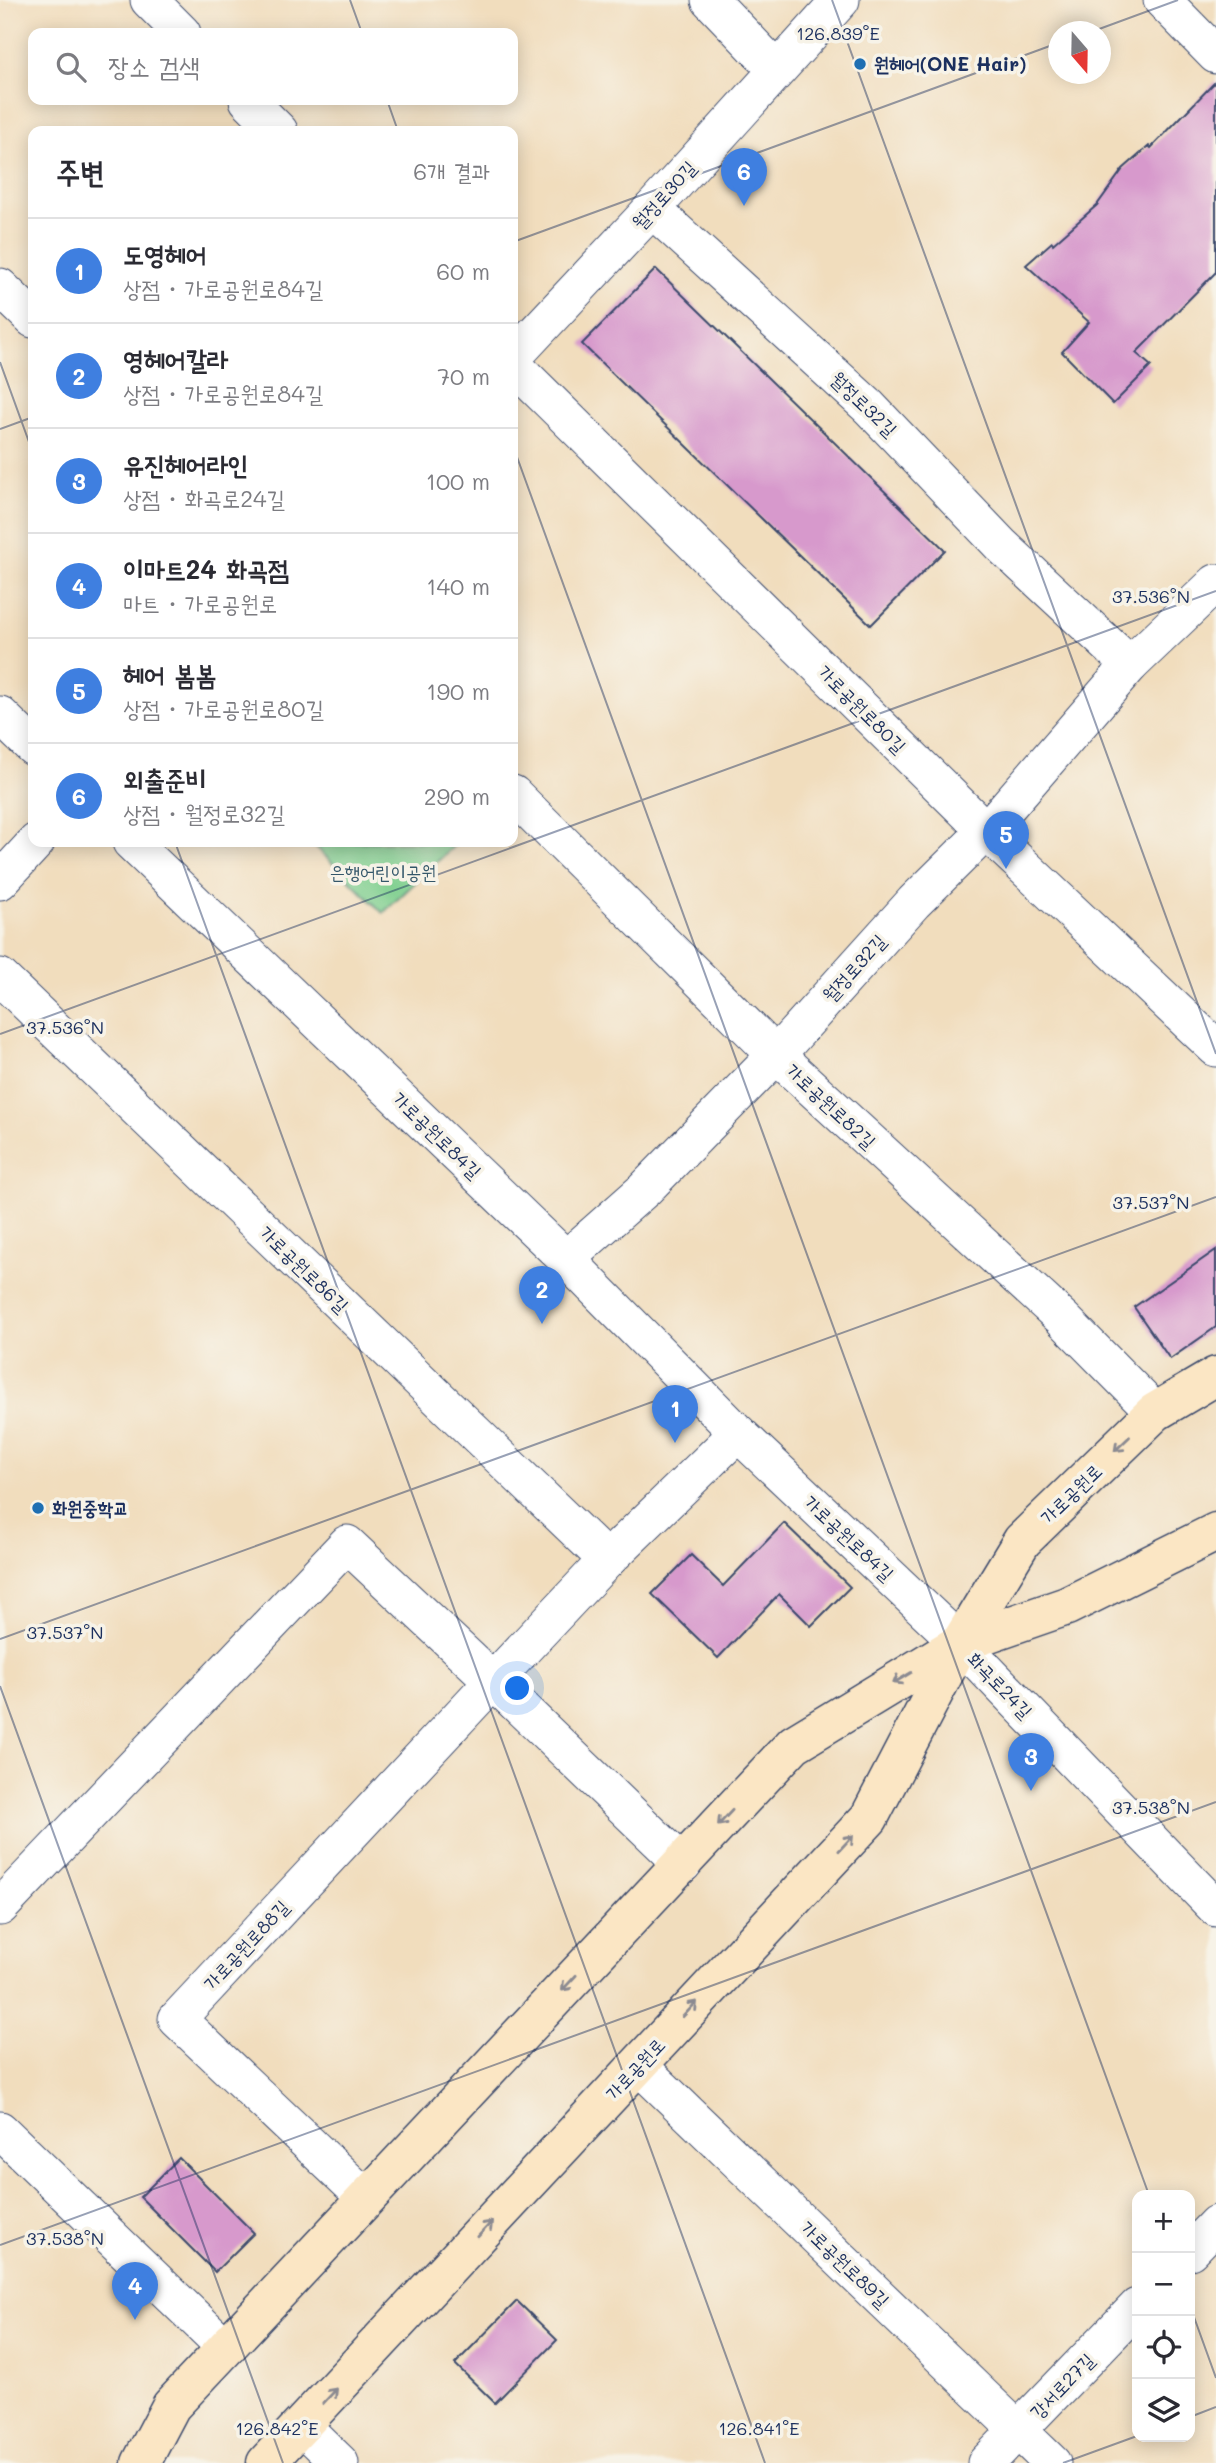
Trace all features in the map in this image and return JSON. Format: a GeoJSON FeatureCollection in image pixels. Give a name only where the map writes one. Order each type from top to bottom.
{"type":"FeatureCollection","features":[{"type":"Feature","properties":{"kind":"main road","name":"가로공원로"},"geometry":{"type":"LineString","coordinates":[[266,2463],[869,1818],[960,1643],[1023,1541],[1155,1412],[1216,1376]]}},
{"type":"Feature","properties":{"kind":"main road","name":"가로공원로"},"geometry":{"type":"LineString","coordinates":[[141,2463],[171,2406],[794,1744],[960,1643],[1067,1606],[1216,1532]]}},
{"type":"Feature","properties":{"kind":"street"},"geometry":{"type":"LineString","coordinates":[[149,0],[177,28]]}},
{"type":"Feature","properties":{"kind":"street"},"geometry":{"type":"LineString","coordinates":[[710,0],[776,69]]}},
{"type":"Feature","properties":{"kind":"street","name":"월정로30길"},"geometry":{"type":"LineString","coordinates":[[518,352],[652,209],[841,0]]}},
{"type":"Feature","properties":{"kind":"street"},"geometry":{"type":"LineString","coordinates":[[1162,0],[1216,55]]}},
{"type":"Feature","properties":{"kind":"street"},"geometry":{"type":"LineString","coordinates":[[253,105],[274,126]]}},
{"type":"Feature","properties":{"kind":"street","name":"월정로32길"},"geometry":{"type":"LineString","coordinates":[[652,209],[869,407],[1001,545],[1130,665]]}},
{"type":"Feature","properties":{"kind":"street"},"geometry":{"type":"LineString","coordinates":[[0,287],[28,314]]}},
{"type":"Feature","properties":{"kind":"street","name":"가로공원로80길"},"geometry":{"type":"LineString","coordinates":[[518,370],[986,831],[1216,1048]]}},
{"type":"Feature","properties":{"kind":"street","name":"월정로32길"},"geometry":{"type":"LineString","coordinates":[[566,1259],[644,1190],[776,1055],[914,902],[986,831],[1130,665],[1216,583]]}},
{"type":"Feature","properties":{"kind":"street"},"geometry":{"type":"LineString","coordinates":[[0,715],[28,742]]}},
{"type":"Feature","properties":{"kind":"street","name":"가로공원로82길"},"geometry":{"type":"LineString","coordinates":[[518,799],[776,1055],[1062,1318],[1155,1412]]}},
{"type":"Feature","properties":{"kind":"street"},"geometry":{"type":"LineString","coordinates":[[0,881],[31,847]]}},
{"type":"Feature","properties":{"kind":"street","name":"가로공원로84길"},"geometry":{"type":"LineString","coordinates":[[136,847],[566,1259],[738,1433],[960,1643]]}},
{"type":"Feature","properties":{"kind":"street","name":"가로공원로86길"},"geometry":{"type":"LineString","coordinates":[[0,977],[607,1560]]}},
{"type":"Feature","properties":{"kind":"street"},"geometry":{"type":"LineString","coordinates":[[493,1681],[607,1560],[738,1433]]}},
{"type":"Feature","properties":{"kind":"street"},"geometry":{"type":"LineString","coordinates":[[0,1907],[347,1544],[682,1864]]}},
{"type":"Feature","properties":{"kind":"street","name":"화곡로24길"},"geometry":{"type":"LineString","coordinates":[[960,1643],[1216,1908]]}},
{"type":"Feature","properties":{"kind":"street","name":"가로공원로88길"},"geometry":{"type":"LineString","coordinates":[[366,2198],[177,2018],[493,1681]]}},
{"type":"Feature","properties":{"kind":"street","name":"가로공원로89길"},"geometry":{"type":"LineString","coordinates":[[638,2065],[1052,2463]]}},
{"type":"Feature","properties":{"kind":"street"},"geometry":{"type":"LineString","coordinates":[[0,2130],[225,2347]]}},
{"type":"Feature","properties":{"kind":"street"},"geometry":{"type":"LineString","coordinates":[[1195,2246],[1216,2224]]}},
{"type":"Feature","properties":{"kind":"street","name":"강서로27길"},"geometry":{"type":"LineString","coordinates":[[986,2463],[1132,2312]]}},
{"type":"Feature","properties":{"kind":"street"},"geometry":{"type":"LineString","coordinates":[[302,2426],[340,2463]]}},
{"type":"Feature","properties":{"kind":"green space","name":"은행어린이공원"},"geometry":{"type":"Polygon","coordinates":[[[316,847],[453,847],[383,913],[316,847]]]}},
{"type":"Feature","properties":{"kind":"building"},"geometry":{"type":"Polygon","coordinates":[[[1216,81],[1216,272],[1136,353],[1151,366],[1113,404],[1062,352],[1089,322],[1026,265],[1097,205],[1123,169],[1149,146],[1151,148],[1216,81]]]}},
{"type":"Feature","properties":{"kind":"building"},"geometry":{"type":"Polygon","coordinates":[[[656,269],[945,550],[871,625],[582,344],[656,269]]]}},
{"type":"Feature","properties":{"kind":"building"},"geometry":{"type":"Polygon","coordinates":[[[1216,1250],[1216,1327],[1170,1359],[1134,1307],[1216,1250]]]}},
{"type":"Feature","properties":{"kind":"building"},"geometry":{"type":"Polygon","coordinates":[[[784,1523],[850,1587],[811,1626],[779,1594],[718,1658],[652,1594],[691,1555],[723,1586],[784,1523]]]}},
{"type":"Feature","properties":{"kind":"building"},"geometry":{"type":"Polygon","coordinates":[[[179,2158],[254,2233],[215,2272],[140,2197],[179,2158]]]}},
{"type":"Feature","properties":{"kind":"building"},"geometry":{"type":"Polygon","coordinates":[[[517,2301],[557,2340],[495,2403],[455,2364],[517,2301]]]}},
{"type":"Feature","properties":{"kind":"place","name":"원헤어(ONE Hair)"},"geometry":{"type":"Point","coordinates":[860,64]}},
{"type":"Feature","properties":{"kind":"place","name":"외출준비"},"geometry":{"type":"Point","coordinates":[744,206]}},
{"type":"Feature","properties":{"kind":"place","name":"헤어 봄봄"},"geometry":{"type":"Point","coordinates":[1006,869]}},
{"type":"Feature","properties":{"kind":"place","name":"영헤어칼라"},"geometry":{"type":"Point","coordinates":[542,1324]}},
{"type":"Feature","properties":{"kind":"place","name":"도영헤어"},"geometry":{"type":"Point","coordinates":[675,1443]}},
{"type":"Feature","properties":{"kind":"place","name":"화원중학교"},"geometry":{"type":"Point","coordinates":[38,1508]}},
{"type":"Feature","properties":{"kind":"place","name":"유진헤어라인"},"geometry":{"type":"Point","coordinates":[1031,1791]}},
{"type":"Feature","properties":{"kind":"place","name":"이마트24 화곡점"},"geometry":{"type":"Point","coordinates":[135,2320]}}]}
